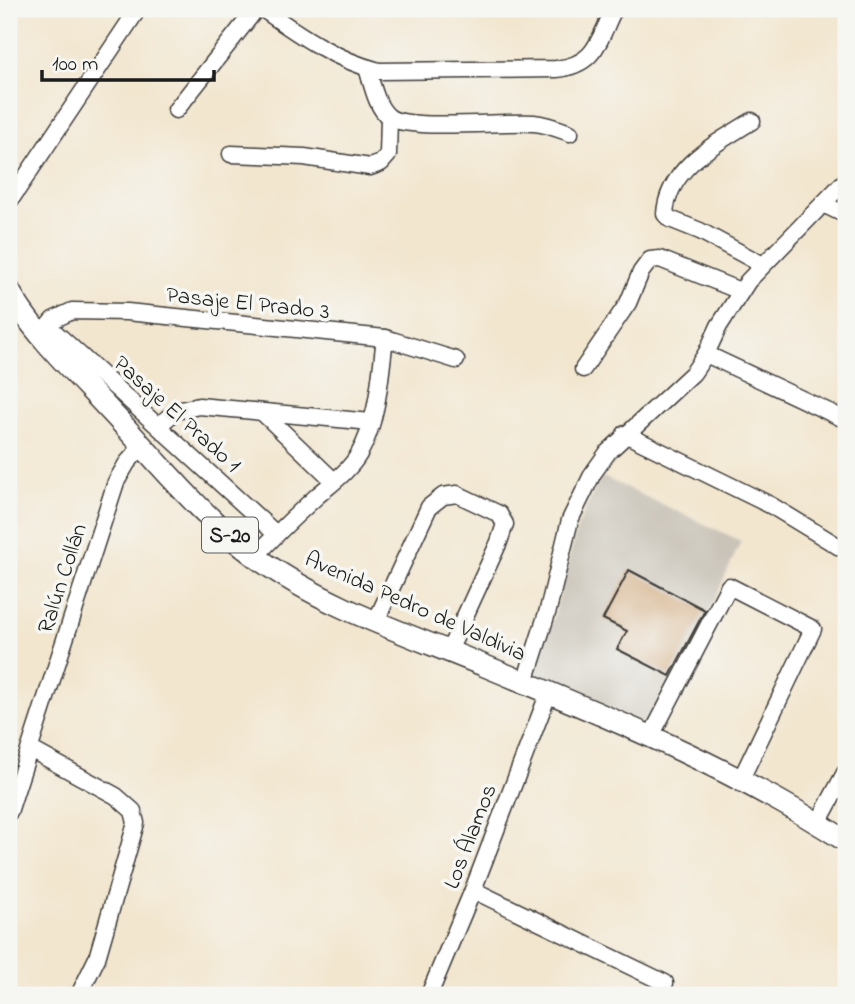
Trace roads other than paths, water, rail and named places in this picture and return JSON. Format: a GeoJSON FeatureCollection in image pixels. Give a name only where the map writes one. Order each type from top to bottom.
{"type":"FeatureCollection","features":[{"type":"Feature","properties":{"kind":"main road","name":"Avenida Pedro de Valdivia"},"geometry":{"type":"LineString","coordinates":[[9,290],[17,305],[45,330],[143,445],[207,513],[256,556],[317,594],[651,736],[741,779],[846,841]]}},
{"type":"Feature","properties":{"kind":"street"},"geometry":{"type":"LineString","coordinates":[[9,202],[138,9]]}},
{"type":"Feature","properties":{"kind":"street"},"geometry":{"type":"LineString","coordinates":[[176,110],[256,9]]}},
{"type":"Feature","properties":{"kind":"street"},"geometry":{"type":"LineString","coordinates":[[263,9],[303,38],[356,65],[379,71],[575,67],[587,60],[596,47],[614,9]]}},
{"type":"Feature","properties":{"kind":"street"},"geometry":{"type":"LineString","coordinates":[[231,155],[304,157],[370,167],[381,163],[388,155],[389,118],[380,105],[367,68]]}},
{"type":"Feature","properties":{"kind":"street"},"geometry":{"type":"LineString","coordinates":[[389,118],[427,124],[534,123],[570,133]]}},
{"type":"Feature","properties":{"kind":"street"},"geometry":{"type":"LineString","coordinates":[[752,121],[691,162],[670,193],[665,204],[665,214],[670,219],[700,231],[763,265]]}},
{"type":"Feature","properties":{"kind":"street"},"geometry":{"type":"LineString","coordinates":[[525,682],[548,610],[570,520],[593,472],[625,434],[686,381],[706,354],[740,291],[846,180]]}},
{"type":"Feature","properties":{"kind":"street"},"geometry":{"type":"LineString","coordinates":[[823,204],[846,215]]}},
{"type":"Feature","properties":{"kind":"street"},"geometry":{"type":"LineString","coordinates":[[583,369],[628,303],[641,272],[650,260],[660,259],[740,291]]}},
{"type":"Feature","properties":{"kind":"street","name":"Pasaje El Prado 3"},"geometry":{"type":"LineString","coordinates":[[45,330],[65,313],[79,310],[127,312],[385,338],[456,360]]}},
{"type":"Feature","properties":{"kind":"street","name":"Pasaje El Prado 1"},"geometry":{"type":"LineString","coordinates":[[45,330],[159,425],[276,534]]}},
{"type":"Feature","properties":{"kind":"street"},"geometry":{"type":"LineString","coordinates":[[256,556],[359,454],[371,422],[385,338]]}},
{"type":"Feature","properties":{"kind":"street"},"geometry":{"type":"LineString","coordinates":[[706,354],[846,419]]}},
{"type":"Feature","properties":{"kind":"street"},"geometry":{"type":"LineString","coordinates":[[159,425],[176,411],[191,407],[371,422]]}},
{"type":"Feature","properties":{"kind":"street"},"geometry":{"type":"LineString","coordinates":[[262,412],[334,481]]}},
{"type":"Feature","properties":{"kind":"street"},"geometry":{"type":"LineString","coordinates":[[625,434],[772,506],[846,551]]}},
{"type":"Feature","properties":{"kind":"street","name":"Ralún Collán"},"geometry":{"type":"LineString","coordinates":[[9,812],[116,482],[127,463],[143,445]]}},
{"type":"Feature","properties":{"kind":"street"},"geometry":{"type":"LineString","coordinates":[[376,621],[426,512],[435,501],[447,494],[457,494],[499,514],[505,520],[504,531],[449,651]]}},
{"type":"Feature","properties":{"kind":"street"},"geometry":{"type":"LineString","coordinates":[[651,736],[729,586],[813,628],[741,779]]}},
{"type":"Feature","properties":{"kind":"street","name":"Los Álamos"},"geometry":{"type":"LineString","coordinates":[[429,995],[473,890],[549,692]]}},
{"type":"Feature","properties":{"kind":"street"},"geometry":{"type":"LineString","coordinates":[[30,749],[116,796],[133,811],[136,823],[97,958],[79,995]]}},
{"type":"Feature","properties":{"kind":"street"},"geometry":{"type":"LineString","coordinates":[[818,823],[846,771]]}},
{"type":"Feature","properties":{"kind":"street"},"geometry":{"type":"LineString","coordinates":[[473,890],[665,984]]}}]}
